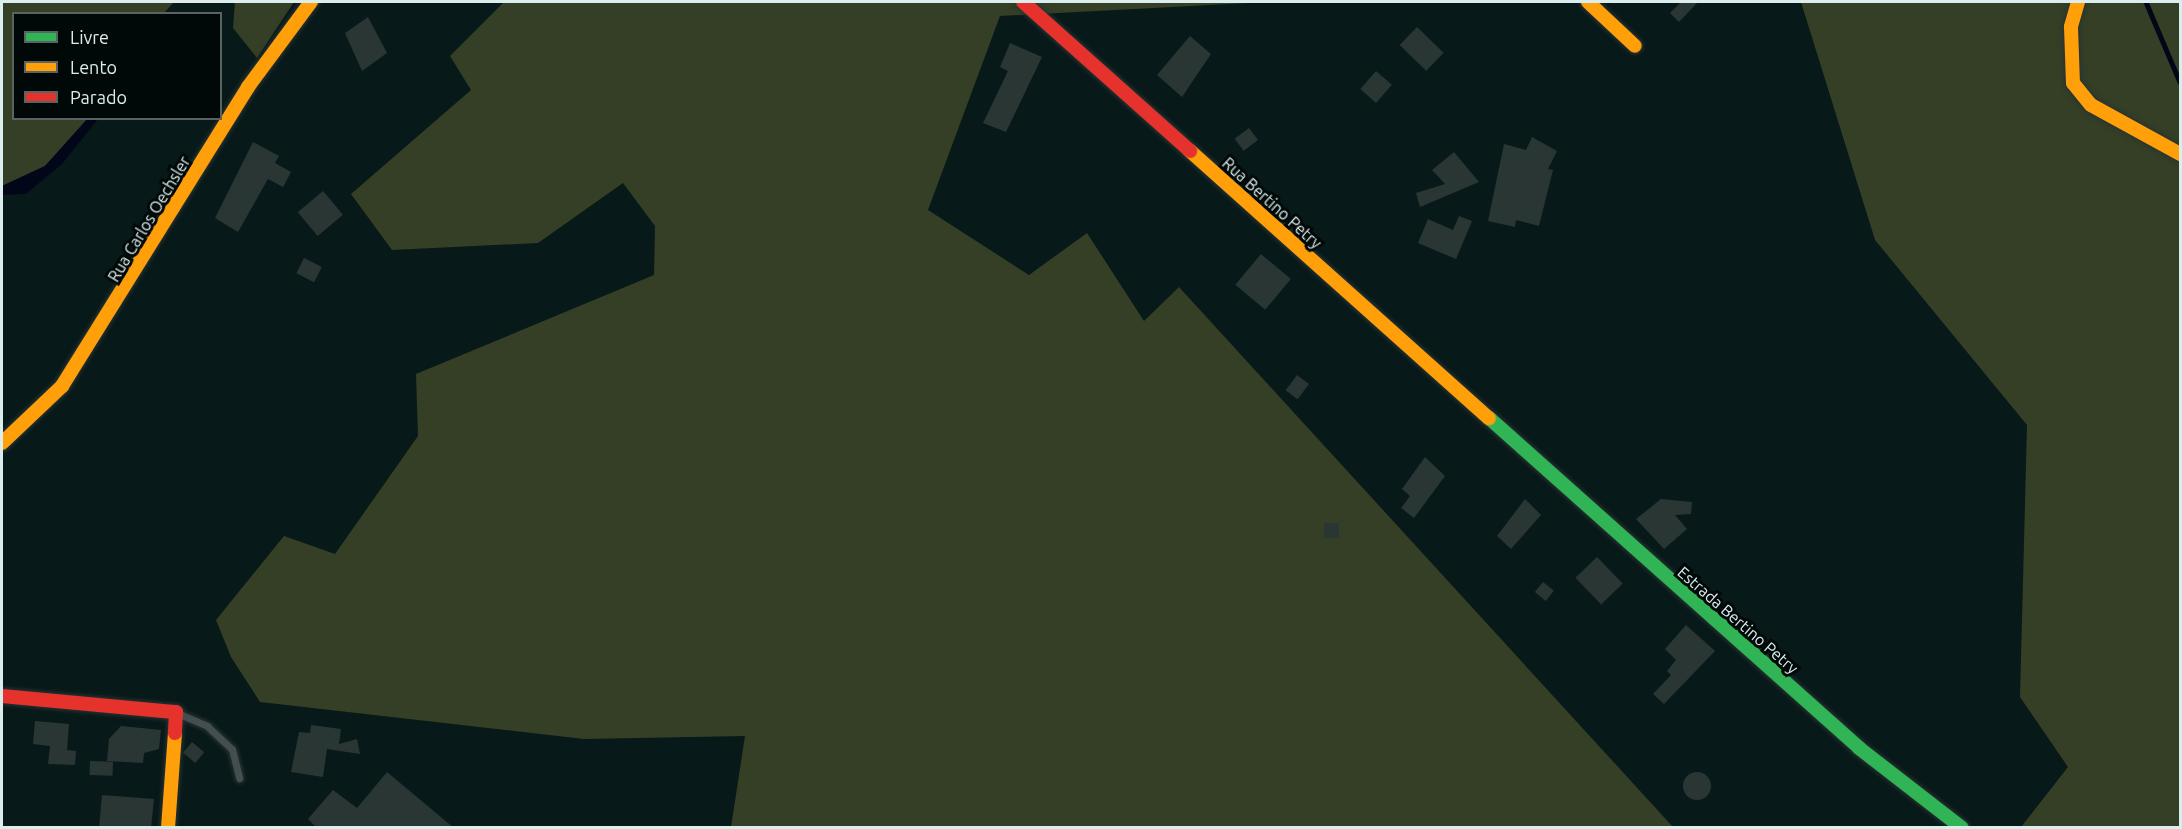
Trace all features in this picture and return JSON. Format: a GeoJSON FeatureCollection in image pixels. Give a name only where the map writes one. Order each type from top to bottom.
{"type":"FeatureCollection","features":[{"type":"Feature","properties":{"kind":"street","name":"Rua Carlos Oechsler"},"geometry":{"type":"LineString","coordinates":[[2,443],[62,386],[248,87],[311,2]]}},
{"type":"Feature","properties":{"kind":"street","name":"Rua Bertino Petry"},"geometry":{"type":"LineString","coordinates":[[1023,2],[1499,430]]}},
{"type":"Feature","properties":{"kind":"street"},"geometry":{"type":"LineString","coordinates":[[1588,2],[1635,46]]}},
{"type":"Feature","properties":{"kind":"street"},"geometry":{"type":"LineString","coordinates":[[2078,2],[2071,27],[2073,83],[2091,105],[2181,154]]}},
{"type":"Feature","properties":{"kind":"street","name":"Estrada Bertino Petry"},"geometry":{"type":"LineString","coordinates":[[1499,430],[1859,748],[1962,828]]}},
{"type":"Feature","properties":{"kind":"street"},"geometry":{"type":"LineString","coordinates":[[2,696],[176,712],[168,828]]}},
{"type":"Feature","properties":{"kind":"lane"},"geometry":{"type":"LineString","coordinates":[[176,712],[207,726],[231,749],[239,778]]}},
{"type":"Feature","properties":{"kind":"green space"},"geometry":{"type":"Polygon","coordinates":[[[2,2],[174,2],[165,12],[12,12],[12,120],[87,120],[45,166],[2,186],[2,2]]]}},
{"type":"Feature","properties":{"kind":"green space"},"geometry":{"type":"Polygon","coordinates":[[[235,2],[294,2],[257,58],[233,28],[235,2]]]}},
{"type":"Feature","properties":{"kind":"green space"},"geometry":{"type":"Polygon","coordinates":[[[504,2],[1267,2],[1000,16],[928,210],[1029,275],[1087,233],[1144,321],[1179,287],[1673,827],[731,827],[745,736],[584,739],[260,702],[231,657],[216,620],[284,536],[335,554],[418,436],[416,374],[654,275],[655,226],[623,183],[538,243],[392,250],[351,194],[471,90],[450,56],[504,2]]]}},
{"type":"Feature","properties":{"kind":"green space"},"geometry":{"type":"Polygon","coordinates":[[[1801,2],[2180,2],[2180,827],[2021,827],[2068,767],[2020,697],[2027,425],[1875,240],[1801,2]]]}},
{"type":"Feature","properties":{"kind":"water"},"geometry":{"type":"Polygon","coordinates":[[[86,120],[97,120],[62,164],[26,194],[2,195],[2,186],[45,166],[86,120]]]}},
{"type":"Feature","properties":{"kind":"building"},"geometry":{"type":"Polygon","coordinates":[[[1681,2],[1698,2],[1679,22],[1670,13],[1681,2]]]}},
{"type":"Feature","properties":{"kind":"building"},"geometry":{"type":"Polygon","coordinates":[[[368,17],[387,53],[362,71],[345,33],[368,17]]]}},
{"type":"Feature","properties":{"kind":"building"},"geometry":{"type":"Polygon","coordinates":[[[1417,27],[1444,53],[1426,71],[1400,45],[1417,27]]]}},
{"type":"Feature","properties":{"kind":"building"},"geometry":{"type":"Polygon","coordinates":[[[1190,36],[1211,54],[1182,97],[1157,75],[1190,36]]]}},
{"type":"Feature","properties":{"kind":"building"},"geometry":{"type":"Polygon","coordinates":[[[1010,43],[1042,57],[1006,132],[983,123],[1008,71],[1000,67],[1010,43]]]}},
{"type":"Feature","properties":{"kind":"building"},"geometry":{"type":"Polygon","coordinates":[[[1376,71],[1392,85],[1376,103],[1360,89],[1376,71]]]}},
{"type":"Feature","properties":{"kind":"building"},"geometry":{"type":"Polygon","coordinates":[[[1249,128],[1258,140],[1244,151],[1235,139],[1249,128]]]}},
{"type":"Feature","properties":{"kind":"building"},"geometry":{"type":"Polygon","coordinates":[[[1532,137],[1557,151],[1548,169],[1553,170],[1539,226],[1516,220],[1515,227],[1488,221],[1504,144],[1526,150],[1532,137]]]}},
{"type":"Feature","properties":{"kind":"building"},"geometry":{"type":"Polygon","coordinates":[[[253,142],[279,156],[275,163],[291,172],[283,187],[268,179],[238,232],[215,218],[253,142]]]}},
{"type":"Feature","properties":{"kind":"building"},"geometry":{"type":"Polygon","coordinates":[[[1454,152],[1479,182],[1420,207],[1416,193],[1445,184],[1432,170],[1454,152]]]}},
{"type":"Feature","properties":{"kind":"building"},"geometry":{"type":"Polygon","coordinates":[[[323,191],[343,215],[318,236],[298,212],[323,191]]]}},
{"type":"Feature","properties":{"kind":"building"},"geometry":{"type":"Polygon","coordinates":[[[1459,216],[1472,221],[1456,259],[1418,243],[1428,219],[1453,230],[1459,216]]]}},
{"type":"Feature","properties":{"kind":"building"},"geometry":{"type":"Polygon","coordinates":[[[1261,254],[1291,279],[1265,310],[1235,285],[1261,254]]]}},
{"type":"Feature","properties":{"kind":"building"},"geometry":{"type":"Polygon","coordinates":[[[304,258],[322,267],[314,282],[296,273],[304,258]]]}},
{"type":"Feature","properties":{"kind":"building"},"geometry":{"type":"Polygon","coordinates":[[[1297,375],[1309,384],[1298,399],[1286,390],[1297,375]]]}},
{"type":"Feature","properties":{"kind":"building"},"geometry":{"type":"Polygon","coordinates":[[[1425,457],[1445,476],[1414,518],[1401,508],[1410,496],[1402,489],[1425,457]]]}},
{"type":"Feature","properties":{"kind":"building"},"geometry":{"type":"Polygon","coordinates":[[[1525,499],[1541,515],[1511,549],[1497,536],[1525,499]]]}},
{"type":"Feature","properties":{"kind":"building"},"geometry":{"type":"Polygon","coordinates":[[[1661,499],[1692,502],[1691,514],[1675,515],[1687,529],[1664,549],[1636,519],[1661,499]]]}},
{"type":"Feature","properties":{"kind":"building"},"geometry":{"type":"Polygon","coordinates":[[[1324,523],[1339,523],[1339,538],[1324,538],[1324,523]]]}},
{"type":"Feature","properties":{"kind":"building"},"geometry":{"type":"Polygon","coordinates":[[[1597,557],[1623,584],[1601,604],[1575,578],[1597,557]]]}},
{"type":"Feature","properties":{"kind":"building"},"geometry":{"type":"Polygon","coordinates":[[[1543,582],[1554,591],[1546,601],[1535,592],[1543,582]]]}},
{"type":"Feature","properties":{"kind":"building"},"geometry":{"type":"Polygon","coordinates":[[[1686,625],[1715,651],[1664,704],[1653,694],[1671,675],[1667,671],[1676,660],[1665,649],[1686,625]]]}},
{"type":"Feature","properties":{"kind":"building"},"geometry":{"type":"Polygon","coordinates":[[[35,721],[69,724],[67,750],[76,751],[75,765],[48,764],[50,746],[33,744],[35,721]]]}},
{"type":"Feature","properties":{"kind":"building"},"geometry":{"type":"Polygon","coordinates":[[[311,725],[341,729],[339,744],[357,739],[360,754],[327,749],[323,777],[291,772],[299,732],[310,733],[311,725]]]}},
{"type":"Feature","properties":{"kind":"building"},"geometry":{"type":"Polygon","coordinates":[[[121,726],[161,730],[159,749],[144,753],[143,763],[107,761],[109,739],[121,726]]]}},
{"type":"Feature","properties":{"kind":"building"},"geometry":{"type":"Polygon","coordinates":[[[192,742],[204,752],[195,763],[183,753],[192,742]]]}},
{"type":"Feature","properties":{"kind":"building"},"geometry":{"type":"Polygon","coordinates":[[[90,761],[113,762],[112,776],[90,775],[90,761]]]}},
{"type":"Feature","properties":{"kind":"building"},"geometry":{"type":"Polygon","coordinates":[[[387,772],[454,828],[317,828],[308,819],[333,790],[357,808],[387,772]]]}},
{"type":"Feature","properties":{"kind":"building"},"geometry":{"type":"Polygon","coordinates":[[[1697,772],[1707,776],[1711,786],[1707,796],[1697,800],[1687,796],[1683,786],[1687,776],[1697,772]]]}},
{"type":"Feature","properties":{"kind":"building"},"geometry":{"type":"Polygon","coordinates":[[[102,795],[154,799],[151,828],[99,828],[102,795]]]}},
{"type":"Feature","properties":{"kind":"waterway"},"geometry":{"type":"LineString","coordinates":[[2146,2],[2180,82]]}},
{"type":"Feature","properties":{"kind":"traffic: fast"},"geometry":{"type":"LineString","coordinates":[[1489,418],[1859,748],[1962,828]]}},
{"type":"Feature","properties":{"kind":"traffic: slow"},"geometry":{"type":"LineString","coordinates":[[2,443],[62,386],[248,87],[311,2]]}},
{"type":"Feature","properties":{"kind":"traffic: slow"},"geometry":{"type":"LineString","coordinates":[[1588,2],[1635,46]]}},
{"type":"Feature","properties":{"kind":"traffic: slow"},"geometry":{"type":"LineString","coordinates":[[2078,2],[2071,27],[2073,83],[2091,105],[2180,154]]}},
{"type":"Feature","properties":{"kind":"traffic: slow"},"geometry":{"type":"LineString","coordinates":[[1190,151],[1489,418]]}},
{"type":"Feature","properties":{"kind":"traffic: slow"},"geometry":{"type":"LineString","coordinates":[[168,828],[175,733]]}},
{"type":"Feature","properties":{"kind":"traffic: jam"},"geometry":{"type":"LineString","coordinates":[[1023,2],[1190,151]]}},
{"type":"Feature","properties":{"kind":"traffic: jam"},"geometry":{"type":"LineString","coordinates":[[2,696],[176,712],[175,733]]}}]}
